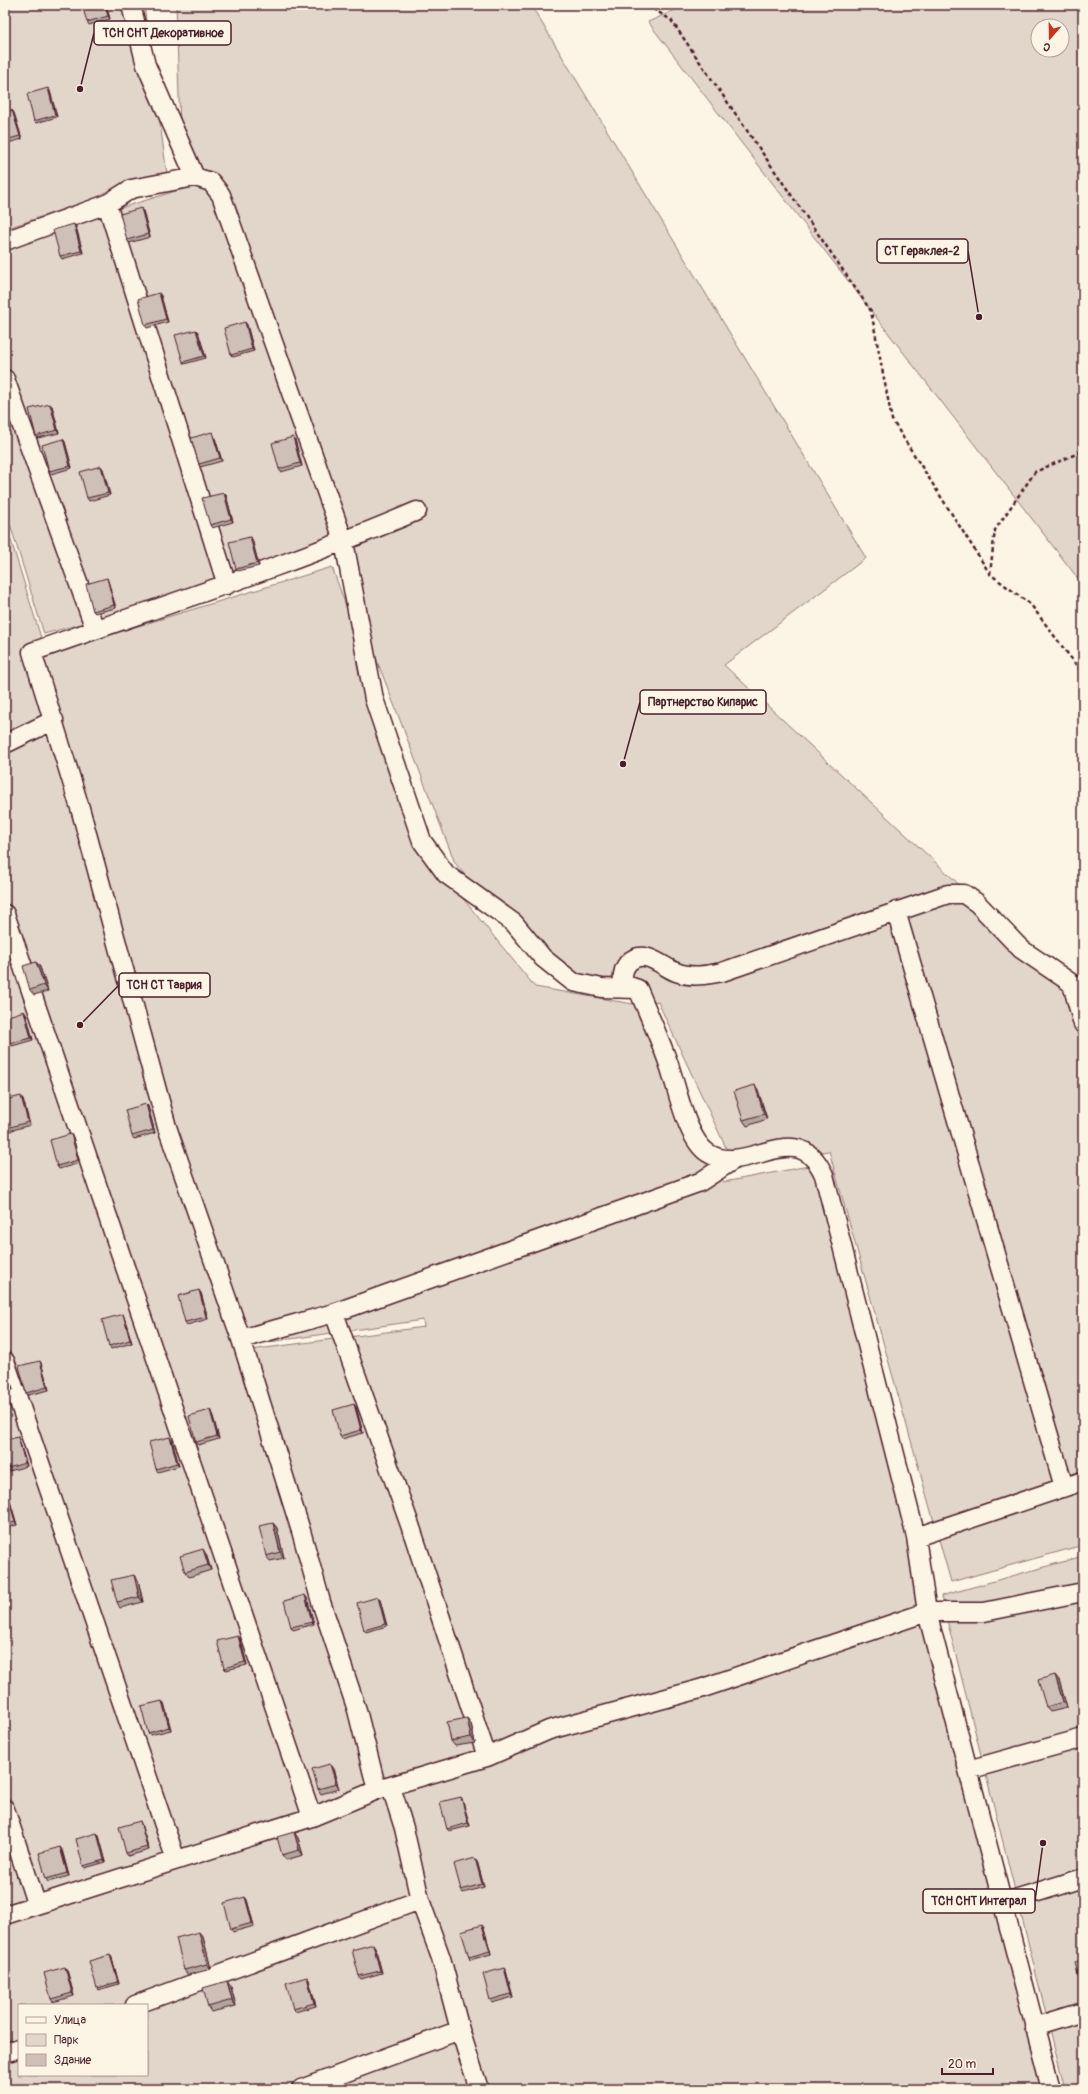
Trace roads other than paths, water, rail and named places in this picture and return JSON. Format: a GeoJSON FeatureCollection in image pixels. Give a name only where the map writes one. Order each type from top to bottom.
{"type":"FeatureCollection","features":[{"type":"Feature","properties":{"kind":"street"},"geometry":{"type":"LineString","coordinates":[[131,5],[146,65],[195,177]]}},
{"type":"Feature","properties":{"kind":"street"},"geometry":{"type":"LineString","coordinates":[[5,241],[107,204],[131,190],[195,177],[210,182],[221,195],[344,542],[374,699],[422,841],[446,874],[514,924],[543,958],[574,982],[602,988],[638,989]]}},
{"type":"Feature","properties":{"kind":"street"},"geometry":{"type":"LineString","coordinates":[[107,204],[227,585]]}},
{"type":"Feature","properties":{"kind":"street"},"geometry":{"type":"LineString","coordinates":[[5,380],[95,629]]}},
{"type":"Feature","properties":{"kind":"street"},"geometry":{"type":"LineString","coordinates":[[417,511],[344,542],[227,585],[95,629],[32,652],[80,808],[167,1127],[241,1339],[301,1531],[321,1602],[357,1710],[384,1788],[404,1828],[420,1900],[441,1958],[460,2030],[479,2089]]}},
{"type":"Feature","properties":{"kind":"street"},"geometry":{"type":"LineString","coordinates":[[5,744],[54,720]]}},
{"type":"Feature","properties":{"kind":"street"},"geometry":{"type":"LineString","coordinates":[[1051,2089],[927,1612],[916,1537],[824,1175],[819,1164],[812,1156],[802,1150],[792,1147],[780,1148],[735,1159],[721,1158],[708,1153],[698,1143],[691,1131],[668,1062],[638,989],[623,984],[622,977],[627,965],[637,958],[650,958],[676,972],[700,976],[715,973],[896,910],[948,894],[964,894],[977,903],[1021,949],[1078,988],[1083,1024]]}},
{"type":"Feature","properties":{"kind":"street"},"geometry":{"type":"LineString","coordinates":[[896,910],[1064,1487]]}},
{"type":"Feature","properties":{"kind":"street"},"geometry":{"type":"LineString","coordinates":[[5,914],[312,1817]]}},
{"type":"Feature","properties":{"kind":"street"},"geometry":{"type":"LineString","coordinates":[[241,1339],[334,1313],[700,1182],[735,1159]]}},
{"type":"Feature","properties":{"kind":"street"},"geometry":{"type":"LineString","coordinates":[[334,1313],[410,1525],[487,1757]]}},
{"type":"Feature","properties":{"kind":"street"},"geometry":{"type":"LineString","coordinates":[[5,1361],[176,1860]]}},
{"type":"Feature","properties":{"kind":"street"},"geometry":{"type":"LineString","coordinates":[[916,1537],[1083,1481]]}},
{"type":"Feature","properties":{"kind":"street"},"geometry":{"type":"LineString","coordinates":[[5,1915],[36,1903],[312,1817],[384,1788],[487,1757],[549,1730],[700,1689],[927,1612],[984,1612],[1083,1592]]}},
{"type":"Feature","properties":{"kind":"street"},"geometry":{"type":"LineString","coordinates":[[968,1770],[1083,1738]]}},
{"type":"Feature","properties":{"kind":"street"},"geometry":{"type":"LineString","coordinates":[[5,1809],[36,1903]]}},
{"type":"Feature","properties":{"kind":"street"},"geometry":{"type":"LineString","coordinates":[[1002,1903],[1083,1878]]}},
{"type":"Feature","properties":{"kind":"street"},"geometry":{"type":"LineString","coordinates":[[138,2004],[420,1900]]}},
{"type":"Feature","properties":{"kind":"street"},"geometry":{"type":"LineString","coordinates":[[1034,2027],[1083,2012]]}},
{"type":"Feature","properties":{"kind":"street"},"geometry":{"type":"LineString","coordinates":[[301,2089],[460,2030]]}},
{"type":"Feature","properties":{"kind":"street"},"geometry":{"type":"LineString","coordinates":[[5,2053],[18,2048]]}},
{"type":"Feature","properties":{"kind":"place","name":"ТСН СНТ Декоративное"},"geometry":{"type":"Point","coordinates":[80,89]}},
{"type":"Feature","properties":{"kind":"place","name":"СТ Гераклея-2"},"geometry":{"type":"Point","coordinates":[979,317]}},
{"type":"Feature","properties":{"kind":"place","name":"Партнерство Кипарис"},"geometry":{"type":"Point","coordinates":[623,764]}},
{"type":"Feature","properties":{"kind":"place","name":"ТСН СТ Таврия"},"geometry":{"type":"Point","coordinates":[80,1025]}},
{"type":"Feature","properties":{"kind":"place","name":"ТСН СНТ Интеграл"},"geometry":{"type":"Point","coordinates":[1043,1843]}}]}
